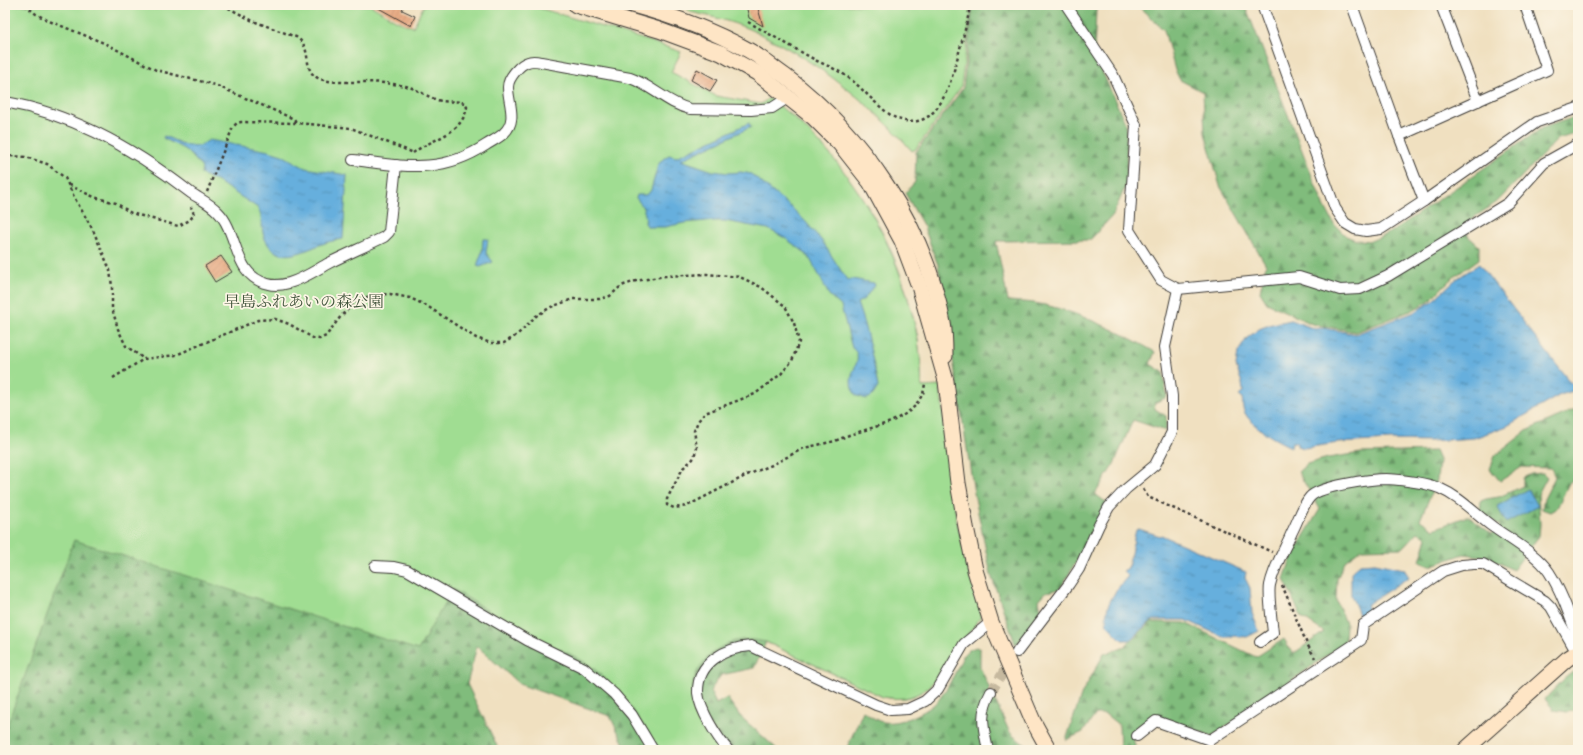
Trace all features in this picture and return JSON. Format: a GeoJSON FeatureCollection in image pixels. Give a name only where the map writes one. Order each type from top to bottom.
{"type":"FeatureCollection","features":[{"type":"Feature","properties":{"kind":"street"},"geometry":{"type":"LineString","coordinates":[[576,5],[659,30],[721,53],[757,73],[789,97],[813,117],[840,144],[870,182],[890,216],[902,241],[919,286],[946,381]]}},
{"type":"Feature","properties":{"kind":"street"},"geometry":{"type":"LineString","coordinates":[[633,5],[662,9],[714,34],[755,55],[796,85],[822,106],[865,154],[885,182],[900,207],[922,250],[944,324],[946,381],[958,483],[974,570],[991,622],[1033,721],[1049,750]]}},
{"type":"Feature","properties":{"kind":"street"},"geometry":{"type":"LineString","coordinates":[[1066,5],[1113,75],[1136,126],[1129,230],[1161,280],[1178,289],[1299,277],[1340,290],[1360,289],[1388,276],[1508,203],[1544,163],[1578,144]]}},
{"type":"Feature","properties":{"kind":"street"},"geometry":{"type":"LineString","coordinates":[[1262,5],[1335,208],[1345,223],[1355,229],[1366,231],[1381,229],[1424,201],[1537,122],[1578,108]]}},
{"type":"Feature","properties":{"kind":"street"},"geometry":{"type":"LineString","coordinates":[[1352,5],[1424,201]]}},
{"type":"Feature","properties":{"kind":"street"},"geometry":{"type":"LineString","coordinates":[[1441,5],[1478,100]]}},
{"type":"Feature","properties":{"kind":"street"},"geometry":{"type":"LineString","coordinates":[[1399,136],[1547,70],[1525,5]]}},
{"type":"Feature","properties":{"kind":"street"},"geometry":{"type":"LineString","coordinates":[[659,30],[662,9]]}},
{"type":"Feature","properties":{"kind":"street"},"geometry":{"type":"LineString","coordinates":[[353,160],[396,165],[432,165],[461,159],[504,133],[508,127],[512,115],[508,87],[509,82],[521,65],[528,62],[541,62],[638,80],[680,106],[690,109],[751,110],[772,108],[789,97]]}},
{"type":"Feature","properties":{"kind":"street"},"geometry":{"type":"LineString","coordinates":[[5,102],[27,106],[79,123],[150,163],[218,212],[228,224],[244,267],[260,282],[278,285],[296,281],[384,237],[389,232],[396,165]]}},
{"type":"Feature","properties":{"kind":"street"},"geometry":{"type":"LineString","coordinates":[[1017,652],[1069,584],[1109,507],[1126,489],[1155,465],[1172,432],[1172,396],[1166,347],[1178,289]]}},
{"type":"Feature","properties":{"kind":"street"},"geometry":{"type":"LineString","coordinates":[[1260,642],[1273,633],[1269,586],[1275,569],[1303,508],[1310,497],[1316,492],[1331,487],[1384,479],[1417,482],[1439,488],[1453,496],[1538,560],[1549,572],[1557,586],[1578,648]]}},
{"type":"Feature","properties":{"kind":"street"},"geometry":{"type":"LineString","coordinates":[[1137,736],[1156,721],[1210,740],[1361,640],[1363,625],[1443,571],[1462,565],[1483,564],[1545,601],[1551,607],[1578,648]]}},
{"type":"Feature","properties":{"kind":"street"},"geometry":{"type":"LineString","coordinates":[[375,566],[394,567],[408,570],[527,640],[584,668],[614,694],[632,715],[653,750]]}},
{"type":"Feature","properties":{"kind":"street"},"geometry":{"type":"LineString","coordinates":[[728,750],[712,728],[698,694],[699,680],[704,670],[714,658],[726,651],[751,646],[876,705],[891,710],[908,709],[925,700],[938,689],[964,644],[991,622]]}},
{"type":"Feature","properties":{"kind":"street"},"geometry":{"type":"LineString","coordinates":[[1465,750],[1578,648]]}},
{"type":"Feature","properties":{"kind":"street"},"geometry":{"type":"LineString","coordinates":[[988,750],[982,721],[985,703],[991,692]]}},
{"type":"Feature","properties":{"kind":"path"},"geometry":{"type":"LineString","coordinates":[[25,5],[36,14],[50,21],[104,43],[156,70],[215,85],[294,119],[297,123]]}},
{"type":"Feature","properties":{"kind":"path"},"geometry":{"type":"LineString","coordinates":[[223,5],[253,21],[296,37],[302,41],[307,51],[310,71],[319,79],[339,82],[362,82],[409,86],[436,100],[451,103],[457,101],[464,103],[467,107],[466,112],[458,126],[446,135],[413,153]]}},
{"type":"Feature","properties":{"kind":"path"},"geometry":{"type":"LineString","coordinates":[[748,22],[849,78],[890,115],[902,121],[910,121],[922,119],[929,115],[936,110],[942,101],[953,73],[969,17],[970,5]]}},
{"type":"Feature","properties":{"kind":"path"},"geometry":{"type":"LineString","coordinates":[[206,196],[233,127],[237,123],[241,122],[297,123],[351,128],[413,153],[432,165]]}},
{"type":"Feature","properties":{"kind":"path"},"geometry":{"type":"LineString","coordinates":[[5,154],[8,156],[26,157],[47,164],[65,178],[93,230],[110,270],[112,308],[118,329],[126,346],[144,359]]}},
{"type":"Feature","properties":{"kind":"path"},"geometry":{"type":"LineString","coordinates":[[68,185],[94,197],[116,203],[131,213],[178,226],[190,220],[194,214],[192,207],[187,203],[191,193]]}},
{"type":"Feature","properties":{"kind":"path"},"geometry":{"type":"LineString","coordinates":[[113,378],[144,359],[176,355],[258,320],[275,320],[289,324],[313,338],[320,339],[326,336],[341,316],[354,303],[371,295],[390,294],[410,298],[427,306],[476,338],[491,343],[504,343],[517,335],[536,316],[551,306],[573,299],[600,300],[610,296],[621,286],[636,281],[665,276],[707,274],[740,277],[761,286],[784,306],[794,322],[799,342],[792,361],[780,374],[755,394],[705,413],[698,421],[694,431],[697,448],[693,459],[683,468],[666,499],[667,505],[674,508],[688,506],[748,474],[772,465],[804,448],[835,441],[891,422],[916,406],[923,394],[926,384]]}},
{"type":"Feature","properties":{"kind":"path"},"geometry":{"type":"LineString","coordinates":[[1137,480],[1148,497],[1281,557]]}},
{"type":"Feature","properties":{"kind":"path"},"geometry":{"type":"LineString","coordinates":[[1275,569],[1307,644],[1320,667]]}},
{"type":"Feature","properties":{"kind":"green space","name":"早島ふれあいの森公園"},"geometry":{"type":"Polygon","coordinates":[[[5,5],[370,5],[397,21],[413,27],[424,5],[529,5],[681,52],[671,72],[716,96],[761,104],[769,98],[798,122],[824,148],[848,177],[868,208],[886,241],[900,275],[911,311],[919,347],[922,387],[940,386],[956,517],[968,569],[981,614],[980,618],[934,681],[923,691],[905,698],[883,697],[766,642],[745,640],[724,645],[709,656],[703,663],[694,678],[693,687],[693,696],[698,711],[704,724],[722,750],[660,750],[621,696],[593,668],[570,654],[518,630],[453,589],[418,650],[74,540],[5,731],[5,5]]]}},
{"type":"Feature","properties":{"kind":"green space"},"geometry":{"type":"Polygon","coordinates":[[[685,5],[972,5],[961,87],[916,149],[912,151],[896,133],[858,97],[815,66],[771,39],[749,29],[720,19],[690,12],[685,5]]]}},
{"type":"Feature","properties":{"kind":"green space"},"geometry":{"type":"Polygon","coordinates":[[[973,5],[1100,5],[1096,10],[1094,53],[1126,125],[1127,183],[1113,215],[1090,240],[996,241],[1008,301],[1040,304],[1073,313],[1115,331],[1155,352],[1150,364],[1163,372],[1167,397],[1154,403],[1155,409],[1166,416],[1166,431],[1133,420],[1114,464],[1095,494],[1107,503],[1081,554],[1060,589],[1046,592],[1039,600],[1041,610],[1016,646],[991,575],[974,493],[938,265],[924,227],[905,193],[915,182],[916,152],[963,88],[973,5]]]}},
{"type":"Feature","properties":{"kind":"green space"},"geometry":{"type":"Polygon","coordinates":[[[1137,5],[1245,5],[1321,199],[1334,224],[1346,236],[1356,240],[1371,241],[1393,231],[1542,128],[1578,116],[1578,133],[1558,139],[1497,202],[1473,218],[1467,231],[1468,236],[1479,246],[1479,259],[1450,280],[1430,300],[1413,310],[1356,332],[1312,324],[1267,303],[1260,292],[1266,265],[1220,186],[1205,133],[1203,92],[1180,80],[1175,70],[1164,30],[1137,5]]]}},
{"type":"Feature","properties":{"kind":"green space","name":"早島ふれあいの森公園"},"geometry":{"type":"Polygon","coordinates":[[[789,113],[849,178],[865,202],[880,228],[903,281],[915,325],[919,344],[923,388],[981,614],[980,618],[934,681],[923,691],[905,698],[883,697],[766,642],[754,668],[721,675],[710,691],[716,704],[727,698],[740,716],[778,750],[627,750],[610,716],[519,684],[477,646],[467,684],[499,750],[5,750],[5,117],[688,116],[789,113]]]}},
{"type":"Feature","properties":{"kind":"green space"},"geometry":{"type":"Polygon","coordinates":[[[1578,408],[1578,475],[1569,483],[1557,508],[1550,512],[1542,509],[1544,499],[1555,477],[1551,468],[1522,467],[1500,481],[1490,469],[1495,456],[1528,430],[1578,408]]]}},
{"type":"Feature","properties":{"kind":"green space"},"geometry":{"type":"Polygon","coordinates":[[[1435,451],[1439,460],[1437,480],[1420,520],[1434,529],[1468,516],[1492,534],[1500,526],[1480,511],[1481,501],[1499,497],[1523,486],[1523,478],[1531,474],[1543,473],[1547,477],[1538,494],[1540,524],[1539,536],[1513,570],[1488,557],[1464,554],[1430,566],[1420,561],[1427,538],[1418,532],[1403,548],[1361,549],[1345,561],[1337,579],[1336,600],[1346,623],[1345,642],[1261,703],[1212,736],[1155,716],[1136,728],[1133,738],[1136,750],[1120,750],[1119,725],[1105,714],[1096,714],[1083,732],[1066,740],[1082,693],[1104,654],[1125,646],[1151,622],[1185,623],[1256,657],[1284,639],[1293,654],[1324,632],[1301,617],[1284,579],[1292,556],[1320,509],[1298,472],[1307,464],[1328,458],[1361,453],[1435,451]]]}},
{"type":"Feature","properties":{"kind":"green space"},"geometry":{"type":"Polygon","coordinates":[[[976,647],[980,649],[980,667],[1009,731],[1032,750],[846,750],[863,711],[879,721],[886,722],[903,720],[921,713],[940,698],[964,654],[968,650],[976,647]]]}},
{"type":"Feature","properties":{"kind":"green space"},"geometry":{"type":"Polygon","coordinates":[[[1578,668],[1578,710],[1567,712],[1554,710],[1545,699],[1564,679],[1578,668]]]}},
{"type":"Feature","properties":{"kind":"water"},"geometry":{"type":"Polygon","coordinates":[[[749,123],[751,127],[681,160],[713,171],[728,173],[741,172],[751,174],[792,208],[805,221],[822,241],[847,280],[852,279],[874,283],[875,285],[864,299],[857,303],[864,324],[878,387],[873,395],[867,399],[857,396],[852,389],[851,382],[857,358],[856,353],[852,348],[841,306],[829,295],[810,259],[803,251],[785,238],[768,229],[725,221],[684,223],[665,227],[648,227],[645,223],[644,209],[636,198],[637,195],[645,195],[649,193],[658,165],[663,159],[669,155],[676,157],[749,123]]]}},
{"type":"Feature","properties":{"kind":"water"},"geometry":{"type":"Polygon","coordinates":[[[164,136],[185,145],[200,146],[209,140],[269,151],[282,155],[305,168],[347,175],[343,239],[327,242],[294,254],[286,255],[278,253],[272,249],[264,237],[261,216],[258,208],[220,183],[201,174],[202,168],[194,158],[184,149],[163,138],[164,136]]]}},
{"type":"Feature","properties":{"kind":"water"},"geometry":{"type":"Polygon","coordinates":[[[483,239],[488,239],[486,253],[493,262],[480,267],[477,266],[482,252],[483,239]]]}},
{"type":"Feature","properties":{"kind":"water"},"geometry":{"type":"Polygon","coordinates":[[[1479,264],[1576,390],[1560,395],[1507,426],[1474,438],[1430,441],[1390,440],[1338,443],[1304,448],[1297,446],[1297,442],[1292,442],[1291,447],[1278,441],[1258,428],[1247,417],[1243,409],[1242,398],[1239,396],[1243,392],[1242,383],[1236,366],[1238,352],[1247,338],[1259,329],[1272,324],[1291,320],[1315,329],[1323,328],[1356,334],[1415,312],[1432,301],[1455,280],[1479,264]]]}},
{"type":"Feature","properties":{"kind":"water"},"geometry":{"type":"Polygon","coordinates":[[[1528,489],[1538,506],[1506,523],[1497,506],[1528,489]]]}},
{"type":"Feature","properties":{"kind":"water"},"geometry":{"type":"Polygon","coordinates":[[[1139,529],[1160,536],[1161,535],[1246,572],[1245,578],[1250,588],[1252,613],[1259,631],[1247,637],[1223,637],[1186,620],[1154,620],[1147,624],[1130,640],[1122,640],[1107,625],[1107,611],[1115,593],[1128,576],[1123,571],[1128,568],[1136,530],[1139,529]]]}},
{"type":"Feature","properties":{"kind":"water"},"geometry":{"type":"Polygon","coordinates":[[[1375,563],[1404,569],[1409,577],[1366,605],[1369,612],[1360,617],[1351,595],[1351,572],[1360,564],[1375,563]]]}},
{"type":"Feature","properties":{"kind":"building"},"geometry":{"type":"Polygon","coordinates":[[[373,5],[404,5],[402,10],[415,16],[411,26],[373,5]]]}},
{"type":"Feature","properties":{"kind":"building"},"geometry":{"type":"Polygon","coordinates":[[[746,5],[757,5],[763,26],[749,18],[746,5]]]}},
{"type":"Feature","properties":{"kind":"building"},"geometry":{"type":"Polygon","coordinates":[[[697,69],[717,80],[710,91],[691,80],[697,69]]]}},
{"type":"Feature","properties":{"kind":"building"},"geometry":{"type":"Polygon","coordinates":[[[221,256],[232,272],[215,282],[205,266],[221,256]]]}},
{"type":"Feature","properties":{"kind":"waterway"},"geometry":{"type":"LineString","coordinates":[[1569,387],[1578,381]]}},
{"type":"Feature","properties":{"kind":"tunnel"},"geometry":{"type":"LineString","coordinates":[[991,692],[1011,660]]}}]}
